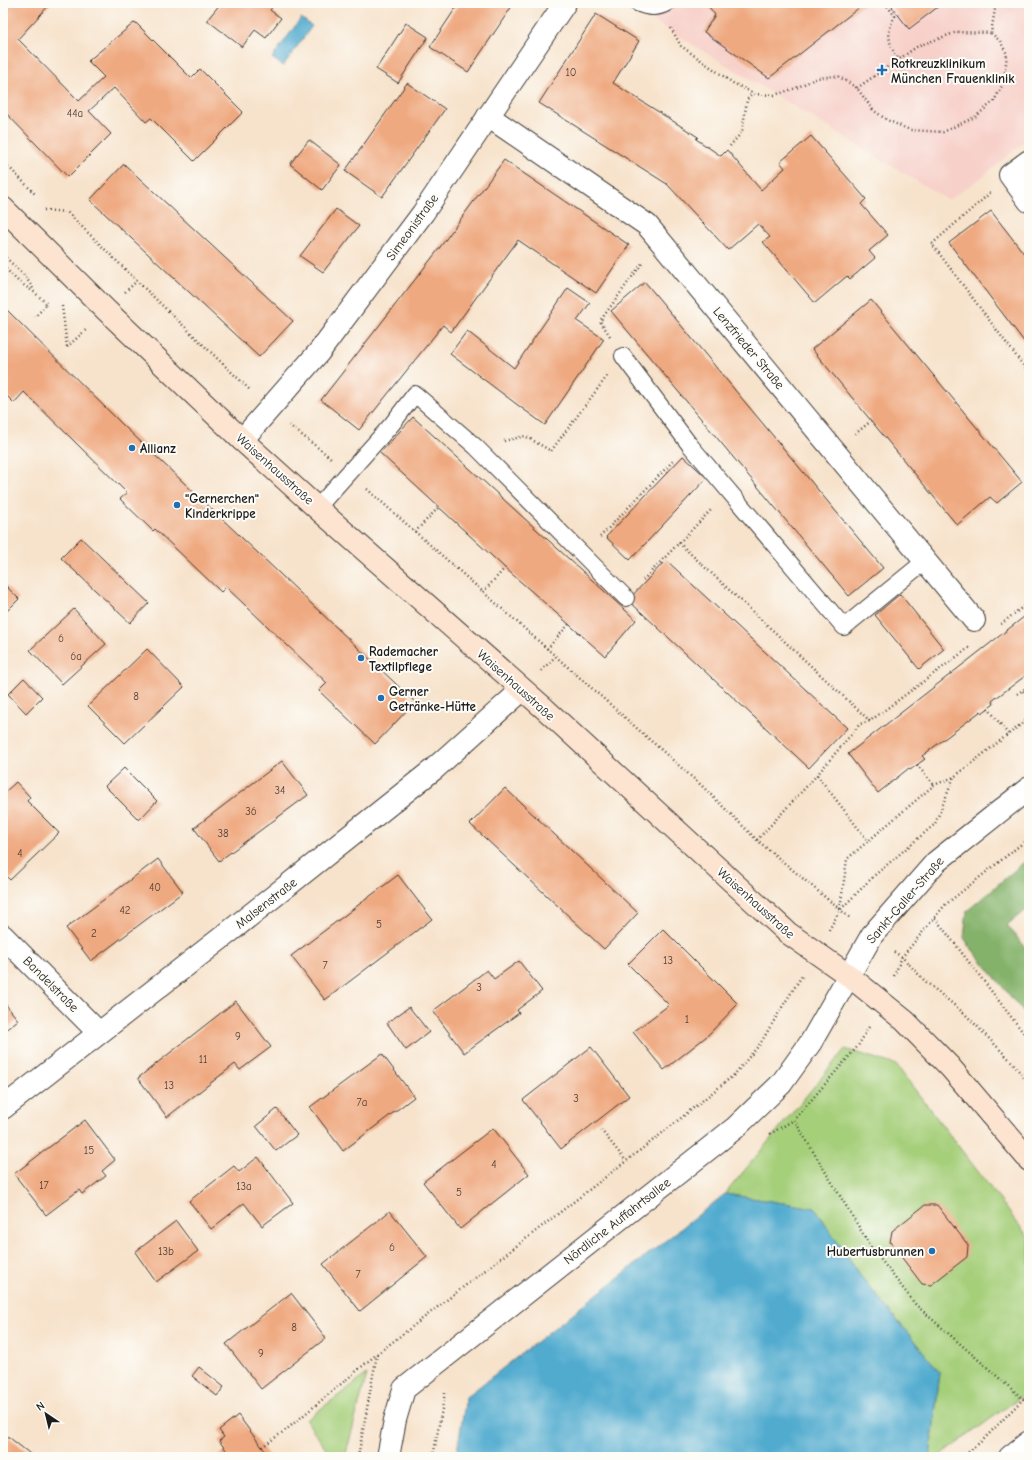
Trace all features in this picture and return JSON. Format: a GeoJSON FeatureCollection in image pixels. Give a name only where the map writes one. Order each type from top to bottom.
{"type":"FeatureCollection","features":[{"type":"Feature","properties":{"kind":"street","name":"Simeonistraße"},"geometry":{"type":"LineString","coordinates":[[242,440],[270,410],[319,352],[423,213],[565,3]]}},
{"type":"Feature","properties":{"kind":"street","name":"Lenzfrieder Straße"},"geometry":{"type":"LineString","coordinates":[[488,116],[647,225],[974,620]]}},
{"type":"Feature","properties":{"kind":"street"},"geometry":{"type":"LineString","coordinates":[[1029,161],[1010,175],[1029,201]]}},
{"type":"Feature","properties":{"kind":"street","name":"Waisenhausstraße"},"geometry":{"type":"LineString","coordinates":[[3,208],[107,311],[242,440],[522,690],[788,934],[848,975],[905,1021],[950,1067],[1029,1160]]}},
{"type":"Feature","properties":{"kind":"street","name":"Malsenstraße"},"geometry":{"type":"LineString","coordinates":[[3,1108],[434,769],[522,690]]}},
{"type":"Feature","properties":{"kind":"street","name":"Sankt-Galler-Straße"},"geometry":{"type":"LineString","coordinates":[[848,975],[872,935],[936,862],[1029,788]]}},
{"type":"Feature","properties":{"kind":"street","name":"Bandelstraße"},"geometry":{"type":"LineString","coordinates":[[3,936],[99,1033]]}},
{"type":"Feature","properties":{"kind":"street","name":"Nördliche Auffahrtsallee"},"geometry":{"type":"LineString","coordinates":[[388,1457],[395,1420],[404,1389],[735,1128],[781,1084],[811,1042],[848,975]]}},
{"type":"Feature","properties":{"kind":"street"},"geometry":{"type":"LineString","coordinates":[[1010,1457],[1029,1442]]}},
{"type":"Feature","properties":{"kind":"lane"},"geometry":{"type":"LineString","coordinates":[[637,3],[646,7],[664,5]]}},
{"type":"Feature","properties":{"kind":"lane"},"geometry":{"type":"LineString","coordinates":[[623,356],[689,444],[844,627],[925,561]]}},
{"type":"Feature","properties":{"kind":"lane"},"geometry":{"type":"LineString","coordinates":[[317,508],[392,424],[415,394],[476,446],[626,598]]}},
{"type":"Feature","properties":{"kind":"path"},"geometry":{"type":"LineString","coordinates":[[885,3],[895,16],[890,26],[889,36],[894,53],[898,59]]}},
{"type":"Feature","properties":{"kind":"path"},"geometry":{"type":"LineString","coordinates":[[991,33],[996,3]]}},
{"type":"Feature","properties":{"kind":"path"},"geometry":{"type":"LineString","coordinates":[[664,5],[681,46],[733,83],[752,93],[774,95],[796,88],[817,78],[838,76],[857,88],[873,110],[887,120],[910,130],[943,132],[974,117],[994,101],[1004,82],[1007,54],[1000,41],[991,33],[957,32],[918,46],[857,88]]}},
{"type":"Feature","properties":{"kind":"path"},"geometry":{"type":"LineString","coordinates":[[730,146],[742,132],[747,100],[752,93]]}},
{"type":"Feature","properties":{"kind":"path"},"geometry":{"type":"LineString","coordinates":[[3,161],[36,195]]}},
{"type":"Feature","properties":{"kind":"path"},"geometry":{"type":"LineString","coordinates":[[1010,175],[932,244],[1029,373]]}},
{"type":"Feature","properties":{"kind":"path"},"geometry":{"type":"LineString","coordinates":[[67,212],[142,287],[270,410],[349,473],[416,532],[547,650],[702,786],[757,840],[840,910],[902,957],[925,981],[966,1015],[1012,1062],[1029,1084]]}},
{"type":"Feature","properties":{"kind":"path"},"geometry":{"type":"LineString","coordinates":[[3,255],[25,276],[34,292]]}},
{"type":"Feature","properties":{"kind":"path"},"geometry":{"type":"LineString","coordinates":[[3,266],[19,282],[34,292],[47,304],[35,317]]}},
{"type":"Feature","properties":{"kind":"path"},"geometry":{"type":"LineString","coordinates":[[584,555],[689,444]]}},
{"type":"Feature","properties":{"kind":"path"},"geometry":{"type":"LineString","coordinates":[[626,598],[728,491]]}},
{"type":"Feature","properties":{"kind":"path"},"geometry":{"type":"LineString","coordinates":[[416,532],[439,507]]}},
{"type":"Feature","properties":{"kind":"path"},"geometry":{"type":"LineString","coordinates":[[679,543],[870,721]]}},
{"type":"Feature","properties":{"kind":"path"},"geometry":{"type":"LineString","coordinates":[[483,592],[505,568]]}},
{"type":"Feature","properties":{"kind":"path"},"geometry":{"type":"LineString","coordinates":[[998,626],[1029,602]]}},
{"type":"Feature","properties":{"kind":"path"},"geometry":{"type":"LineString","coordinates":[[547,650],[568,624]]}},
{"type":"Feature","properties":{"kind":"path"},"geometry":{"type":"LineString","coordinates":[[757,840],[817,775],[860,724],[870,721],[974,644]]}},
{"type":"Feature","properties":{"kind":"path"},"geometry":{"type":"LineString","coordinates":[[1017,694],[1029,686]]}},
{"type":"Feature","properties":{"kind":"path"},"geometry":{"type":"LineString","coordinates":[[1023,691],[1029,699]]}},
{"type":"Feature","properties":{"kind":"path"},"geometry":{"type":"LineString","coordinates":[[988,708],[1008,734]]}},
{"type":"Feature","properties":{"kind":"path"},"geometry":{"type":"LineString","coordinates":[[840,910],[847,859],[934,785],[954,777],[1029,718]]}},
{"type":"Feature","properties":{"kind":"path"},"geometry":{"type":"LineString","coordinates":[[917,764],[934,785]]}},
{"type":"Feature","properties":{"kind":"path"},"geometry":{"type":"LineString","coordinates":[[817,775],[868,841]]}},
{"type":"Feature","properties":{"kind":"path"},"geometry":{"type":"LineString","coordinates":[[840,910],[875,875],[934,824],[954,777]]}},
{"type":"Feature","properties":{"kind":"path"},"geometry":{"type":"LineString","coordinates":[[1023,1399],[916,1305],[871,1247],[794,1120],[858,1046],[882,1003],[902,957],[945,905],[1029,838]]}},
{"type":"Feature","properties":{"kind":"path"},"geometry":{"type":"LineString","coordinates":[[935,918],[1029,1040]]}},
{"type":"Feature","properties":{"kind":"path"},"geometry":{"type":"LineString","coordinates":[[262,1447],[287,1429],[377,1354],[680,1119],[734,1075],[760,1044],[784,1004]]}},
{"type":"Feature","properties":{"kind":"path"},"geometry":{"type":"LineString","coordinates":[[601,1130],[626,1160]]}},
{"type":"Feature","properties":{"kind":"path"},"geometry":{"type":"LineString","coordinates":[[358,1457],[377,1354]]}},
{"type":"Feature","properties":{"kind":"path"},"geometry":{"type":"LineString","coordinates":[[433,1457],[446,1390]]}},
{"type":"Feature","properties":{"kind":"path"},"geometry":{"type":"LineString","coordinates":[[962,1457],[983,1440],[1023,1399],[1029,1397]]}},
{"type":"Feature","properties":{"kind":"shaded area","name":"Rotkreuzklinikum München Frauenklinik"},"geometry":{"type":"Polygon","coordinates":[[[624,3],[1029,3],[1029,138],[981,178],[948,200],[624,3]]]}},
{"type":"Feature","properties":{"kind":"green space"},"geometry":{"type":"Polygon","coordinates":[[[1029,858],[1029,907],[1007,925],[1029,952],[1029,1019],[964,938],[967,911],[1029,858]]]}},
{"type":"Feature","properties":{"kind":"green space"},"geometry":{"type":"Polygon","coordinates":[[[845,1049],[896,1065],[1029,1238],[1029,1391],[938,1457],[930,1457],[940,1372],[858,1273],[815,1208],[725,1194],[845,1049]]]}},
{"type":"Feature","properties":{"kind":"green space"},"geometry":{"type":"Polygon","coordinates":[[[367,1374],[345,1457],[332,1457],[306,1420],[367,1374]]]}},
{"type":"Feature","properties":{"kind":"water"},"geometry":{"type":"Polygon","coordinates":[[[301,18],[312,26],[283,66],[272,58],[301,18]]]}},
{"type":"Feature","properties":{"kind":"water"},"geometry":{"type":"Polygon","coordinates":[[[725,1194],[815,1208],[858,1273],[940,1372],[930,1457],[456,1457],[466,1397],[725,1194]]]}},
{"type":"Feature","properties":{"kind":"building"},"geometry":{"type":"Polygon","coordinates":[[[3,3],[51,3],[18,39],[79,101],[104,77],[88,61],[135,22],[191,78],[200,69],[243,112],[194,161],[151,118],[146,122],[114,88],[89,111],[111,134],[68,177],[3,110],[3,3]]]}},
{"type":"Feature","properties":{"kind":"building"},"geometry":{"type":"Polygon","coordinates":[[[221,3],[275,3],[270,10],[281,18],[266,38],[255,30],[242,47],[207,20],[221,3]]]}},
{"type":"Feature","properties":{"kind":"building"},"geometry":{"type":"Polygon","coordinates":[[[459,3],[514,3],[468,72],[430,47],[459,3]]]}},
{"type":"Feature","properties":{"kind":"building"},"geometry":{"type":"Polygon","coordinates":[[[706,3],[865,3],[769,78],[704,32],[715,15],[706,3]]]}},
{"type":"Feature","properties":{"kind":"building"},"geometry":{"type":"Polygon","coordinates":[[[889,3],[943,3],[909,29],[889,3]]]}},
{"type":"Feature","properties":{"kind":"building"},"geometry":{"type":"Polygon","coordinates":[[[596,14],[639,41],[613,83],[698,137],[696,139],[721,156],[727,150],[761,190],[785,168],[780,162],[811,136],[866,199],[861,204],[888,235],[869,251],[875,258],[850,279],[847,276],[815,303],[763,242],[770,237],[758,224],[728,250],[667,184],[539,103],[596,14]]]}},
{"type":"Feature","properties":{"kind":"building"},"geometry":{"type":"Polygon","coordinates":[[[406,23],[428,37],[398,83],[376,69],[406,23]]]}},
{"type":"Feature","properties":{"kind":"building"},"geometry":{"type":"Polygon","coordinates":[[[407,83],[445,109],[382,197],[345,171],[407,83]]]}},
{"type":"Feature","properties":{"kind":"building"},"geometry":{"type":"Polygon","coordinates":[[[309,140],[341,165],[322,190],[290,164],[309,140]]]}},
{"type":"Feature","properties":{"kind":"building"},"geometry":{"type":"Polygon","coordinates":[[[504,160],[629,245],[596,293],[518,240],[451,332],[443,325],[359,430],[321,400],[435,254],[504,160]]]}},
{"type":"Feature","properties":{"kind":"building"},"geometry":{"type":"Polygon","coordinates":[[[124,164],[293,321],[259,357],[90,200],[124,164]]]}},
{"type":"Feature","properties":{"kind":"building"},"geometry":{"type":"Polygon","coordinates":[[[336,209],[359,226],[323,272],[300,256],[336,209]]]}},
{"type":"Feature","properties":{"kind":"building"},"geometry":{"type":"Polygon","coordinates":[[[991,211],[1029,260],[1029,348],[949,243],[991,211]]]}},
{"type":"Feature","properties":{"kind":"building"},"geometry":{"type":"Polygon","coordinates":[[[645,282],[883,568],[849,596],[611,311],[645,282]]]}},
{"type":"Feature","properties":{"kind":"building"},"geometry":{"type":"Polygon","coordinates":[[[568,288],[590,303],[577,321],[604,339],[545,425],[450,354],[467,331],[514,368],[568,288]]]}},
{"type":"Feature","properties":{"kind":"building"},"geometry":{"type":"Polygon","coordinates":[[[871,300],[1022,482],[997,503],[990,497],[957,525],[812,349],[871,300]]]}},
{"type":"Feature","properties":{"kind":"building"},"geometry":{"type":"Polygon","coordinates":[[[3,306],[124,426],[415,702],[375,744],[319,691],[327,683],[226,587],[221,592],[155,529],[153,531],[120,499],[127,493],[24,392],[14,403],[3,392],[3,306]]]}},
{"type":"Feature","properties":{"kind":"building"},"geometry":{"type":"Polygon","coordinates":[[[413,417],[636,620],[605,656],[505,568],[380,453],[413,417]]]}},
{"type":"Feature","properties":{"kind":"building"},"geometry":{"type":"Polygon","coordinates":[[[683,456],[707,478],[630,560],[606,537],[683,456]]]}},
{"type":"Feature","properties":{"kind":"building"},"geometry":{"type":"Polygon","coordinates":[[[81,538],[149,603],[130,623],[61,558],[81,538]]]}},
{"type":"Feature","properties":{"kind":"building"},"geometry":{"type":"Polygon","coordinates":[[[666,560],[847,728],[809,768],[628,600],[666,560]]]}},
{"type":"Feature","properties":{"kind":"building"},"geometry":{"type":"Polygon","coordinates":[[[3,583],[19,599],[3,615],[3,583]]]}},
{"type":"Feature","properties":{"kind":"building"},"geometry":{"type":"Polygon","coordinates":[[[900,594],[944,649],[919,669],[875,615],[900,594]]]}},
{"type":"Feature","properties":{"kind":"building"},"geometry":{"type":"Polygon","coordinates":[[[74,609],[106,644],[62,684],[30,650],[74,609]]]}},
{"type":"Feature","properties":{"kind":"building"},"geometry":{"type":"Polygon","coordinates":[[[1029,613],[1029,673],[992,701],[994,704],[982,713],[981,711],[922,756],[925,759],[910,770],[909,768],[878,793],[848,754],[1029,613]]]}},
{"type":"Feature","properties":{"kind":"building"},"geometry":{"type":"Polygon","coordinates":[[[147,649],[184,687],[125,743],[88,706],[147,649]]]}},
{"type":"Feature","properties":{"kind":"building"},"geometry":{"type":"Polygon","coordinates":[[[24,678],[42,697],[26,713],[8,694],[24,678]]]}},
{"type":"Feature","properties":{"kind":"building"},"geometry":{"type":"Polygon","coordinates":[[[282,761],[308,795],[219,861],[194,828],[282,761]]]}},
{"type":"Feature","properties":{"kind":"building"},"geometry":{"type":"Polygon","coordinates":[[[124,768],[157,801],[139,820],[105,786],[124,768]]]}},
{"type":"Feature","properties":{"kind":"building"},"geometry":{"type":"Polygon","coordinates":[[[16,782],[30,797],[27,801],[59,833],[10,880],[3,873],[3,794],[16,782]]]}},
{"type":"Feature","properties":{"kind":"building"},"geometry":{"type":"Polygon","coordinates":[[[505,788],[638,913],[604,949],[470,824],[505,788]]]}},
{"type":"Feature","properties":{"kind":"building"},"geometry":{"type":"Polygon","coordinates":[[[158,859],[183,892],[91,961],[66,928],[158,859]]]}},
{"type":"Feature","properties":{"kind":"building"},"geometry":{"type":"Polygon","coordinates":[[[398,875],[432,919],[325,1000],[291,956],[398,875]]]}},
{"type":"Feature","properties":{"kind":"building"},"geometry":{"type":"Polygon","coordinates":[[[663,929],[738,1004],[707,1036],[664,1070],[633,1032],[669,1005],[628,964],[663,929]]]}},
{"type":"Feature","properties":{"kind":"building"},"geometry":{"type":"Polygon","coordinates":[[[519,961],[542,991],[517,1010],[519,1013],[464,1053],[433,1011],[487,970],[494,979],[519,961]]]}},
{"type":"Feature","properties":{"kind":"building"},"geometry":{"type":"Polygon","coordinates":[[[3,1001],[18,1020],[3,1032],[3,1001]]]}},
{"type":"Feature","properties":{"kind":"building"},"geometry":{"type":"Polygon","coordinates":[[[236,1001],[271,1047],[240,1070],[235,1064],[167,1117],[138,1078],[236,1001]]]}},
{"type":"Feature","properties":{"kind":"building"},"geometry":{"type":"Polygon","coordinates":[[[409,1007],[429,1032],[406,1050],[387,1023],[409,1007]]]}},
{"type":"Feature","properties":{"kind":"building"},"geometry":{"type":"Polygon","coordinates":[[[591,1047],[629,1096],[561,1149],[523,1100],[591,1047]]]}},
{"type":"Feature","properties":{"kind":"building"},"geometry":{"type":"Polygon","coordinates":[[[382,1054],[414,1097],[343,1151],[310,1107],[382,1054]]]}},
{"type":"Feature","properties":{"kind":"building"},"geometry":{"type":"Polygon","coordinates":[[[277,1109],[297,1135],[276,1151],[256,1126],[277,1109]]]}},
{"type":"Feature","properties":{"kind":"building"},"geometry":{"type":"Polygon","coordinates":[[[85,1120],[115,1160],[102,1171],[106,1176],[82,1194],[79,1190],[46,1215],[14,1174],[85,1120]]]}},
{"type":"Feature","properties":{"kind":"building"},"geometry":{"type":"Polygon","coordinates":[[[493,1128],[529,1174],[460,1229],[423,1182],[493,1128]]]}},
{"type":"Feature","properties":{"kind":"building"},"geometry":{"type":"Polygon","coordinates":[[[258,1157],[293,1203],[262,1226],[244,1203],[211,1229],[189,1201],[234,1166],[239,1172],[258,1157]]]}},
{"type":"Feature","properties":{"kind":"building","name":"Hubertusbrunnen"},"geometry":{"type":"Polygon","coordinates":[[[925,1205],[937,1205],[968,1245],[967,1257],[931,1285],[922,1284],[890,1242],[892,1231],[925,1205]]]}},
{"type":"Feature","properties":{"kind":"building"},"geometry":{"type":"Polygon","coordinates":[[[390,1211],[427,1257],[360,1311],[323,1264],[390,1211]]]}},
{"type":"Feature","properties":{"kind":"building"},"geometry":{"type":"Polygon","coordinates":[[[176,1221],[198,1251],[156,1282],[135,1252],[176,1221]]]}},
{"type":"Feature","properties":{"kind":"building"},"geometry":{"type":"Polygon","coordinates":[[[291,1293],[326,1338],[261,1389],[226,1344],[291,1293]]]}},
{"type":"Feature","properties":{"kind":"building"},"geometry":{"type":"Polygon","coordinates":[[[199,1367],[224,1387],[217,1396],[192,1376],[199,1367]]]}},
{"type":"Feature","properties":{"kind":"building"},"geometry":{"type":"Polygon","coordinates":[[[238,1415],[270,1457],[221,1457],[219,1455],[226,1450],[219,1441],[224,1437],[219,1430],[238,1415]]]}},
{"type":"Feature","properties":{"kind":"building"},"geometry":{"type":"Polygon","coordinates":[[[3,1433],[10,1438],[34,1457],[3,1457],[3,1433]]]}},
{"type":"Feature","properties":{"kind":"place","name":"Rotkreuzklinikum München Frauenklinik"},"geometry":{"type":"Point","coordinates":[882,70]}},
{"type":"Feature","properties":{"kind":"place","name":"Allianz"},"geometry":{"type":"Point","coordinates":[132,448]}},
{"type":"Feature","properties":{"kind":"place","name":"\"Gernerchen\" Kinderkrippe"},"geometry":{"type":"Point","coordinates":[177,505]}},
{"type":"Feature","properties":{"kind":"place","name":"Rademacher Textilpflege"},"geometry":{"type":"Point","coordinates":[361,658]}},
{"type":"Feature","properties":{"kind":"place","name":"Gerner Getränke-Hütte"},"geometry":{"type":"Point","coordinates":[381,698]}},
{"type":"Feature","properties":{"kind":"place","name":"Hubertusbrunnen"},"geometry":{"type":"Point","coordinates":[932,1251]}}]}
